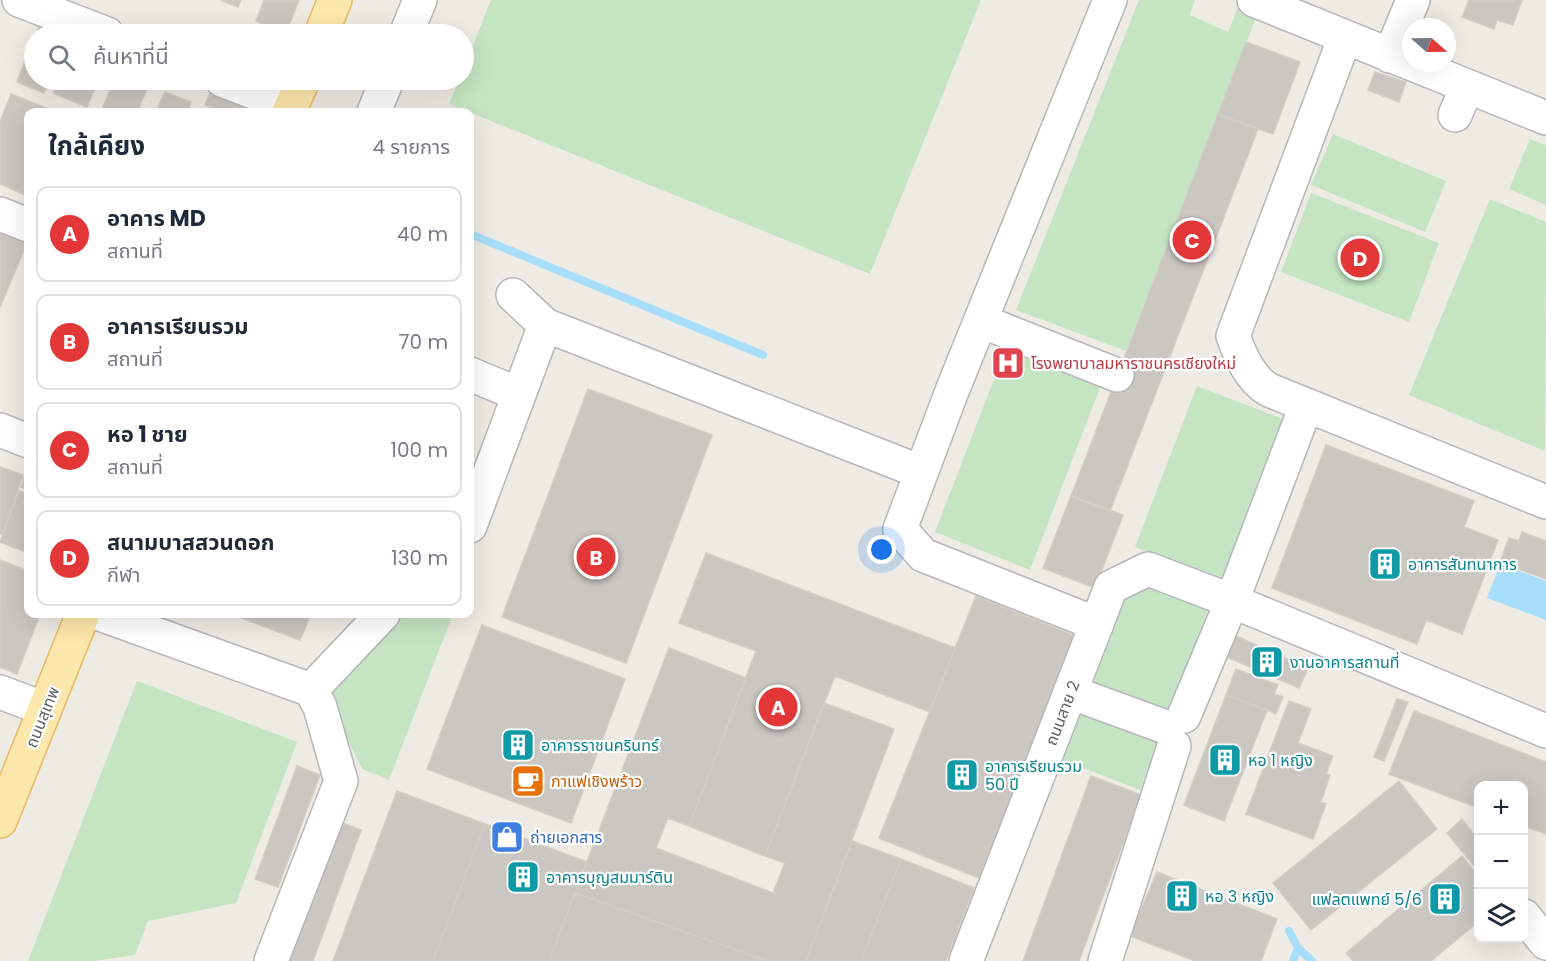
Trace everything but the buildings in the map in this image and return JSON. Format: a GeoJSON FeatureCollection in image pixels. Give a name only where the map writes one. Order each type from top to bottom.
{"type":"FeatureCollection","features":[{"type":"Feature","properties":{"kind":"main road"},"geometry":{"type":"LineString","coordinates":[[325,24],[335,0]]}},
{"type":"Feature","properties":{"kind":"main road","name":"ถนนสุเทพ"},"geometry":{"type":"LineString","coordinates":[[0,821],[81,618]]}},
{"type":"Feature","properties":{"kind":"street"},"geometry":{"type":"LineString","coordinates":[[20,0],[81,24]]}},
{"type":"Feature","properties":{"kind":"street"},"geometry":{"type":"LineString","coordinates":[[410,24],[420,0]]}},
{"type":"Feature","properties":{"kind":"street"},"geometry":{"type":"LineString","coordinates":[[1097,624],[923,555],[900,529],[1110,0]]}},
{"type":"Feature","properties":{"kind":"street"},"geometry":{"type":"LineString","coordinates":[[1254,0],[1369,48],[1461,101],[1546,118]]}},
{"type":"Feature","properties":{"kind":"street"},"geometry":{"type":"LineString","coordinates":[[1391,0],[1233,336],[1240,355],[1259,384],[1306,406],[1546,502]]}},
{"type":"Feature","properties":{"kind":"street"},"geometry":{"type":"LineString","coordinates":[[1369,48],[1413,0]]}},
{"type":"Feature","properties":{"kind":"street"},"geometry":{"type":"LineString","coordinates":[[258,90],[295,100]]}},
{"type":"Feature","properties":{"kind":"street"},"geometry":{"type":"LineString","coordinates":[[376,108],[383,90]]}},
{"type":"Feature","properties":{"kind":"street"},"geometry":{"type":"LineString","coordinates":[[0,214],[24,223]]}},
{"type":"Feature","properties":{"kind":"street"},"geometry":{"type":"LineString","coordinates":[[513,295],[545,325],[921,472]]}},
{"type":"Feature","properties":{"kind":"street"},"geometry":{"type":"LineString","coordinates":[[981,321],[1117,375]]}},
{"type":"Feature","properties":{"kind":"street"},"geometry":{"type":"LineString","coordinates":[[474,515],[545,325]]}},
{"type":"Feature","properties":{"kind":"street"},"geometry":{"type":"LineString","coordinates":[[474,376],[518,394]]}},
{"type":"Feature","properties":{"kind":"street"},"geometry":{"type":"LineString","coordinates":[[1109,950],[1174,730],[1232,601],[1306,406]]}},
{"type":"Feature","properties":{"kind":"street"},"geometry":{"type":"LineString","coordinates":[[0,430],[24,439]]}},
{"type":"Feature","properties":{"kind":"street","name":"ถนนสาย 2"},"geometry":{"type":"LineString","coordinates":[[966,961],[1111,587],[1148,568],[1546,731]]}},
{"type":"Feature","properties":{"kind":"street"},"geometry":{"type":"LineString","coordinates":[[111,618],[311,690],[320,707],[341,780],[271,961]]}},
{"type":"Feature","properties":{"kind":"street"},"geometry":{"type":"LineString","coordinates":[[311,690],[379,618]]}},
{"type":"Feature","properties":{"kind":"street"},"geometry":{"type":"LineString","coordinates":[[0,692],[45,709]]}},
{"type":"Feature","properties":{"kind":"street"},"geometry":{"type":"LineString","coordinates":[[1070,692],[1174,730]]}},
{"type":"Feature","properties":{"kind":"street"},"geometry":{"type":"LineString","coordinates":[[1528,921],[1546,943]]}},
{"type":"Feature","properties":{"kind":"green space"},"geometry":{"type":"Polygon","coordinates":[[[491,0],[981,0],[870,274],[474,114],[474,108],[459,108],[449,104],[455,90],[474,90],[474,43],[491,0]]]}},
{"type":"Feature","properties":{"kind":"green space"},"geometry":{"type":"Polygon","coordinates":[[[1139,0],[1195,0],[1190,15],[1228,32],[1238,7],[1257,15],[1126,351],[1016,310],[1139,0]]]}},
{"type":"Feature","properties":{"kind":"green space"},"geometry":{"type":"Polygon","coordinates":[[[1333,134],[1446,181],[1425,232],[1311,185],[1333,134]]]}},
{"type":"Feature","properties":{"kind":"green space"},"geometry":{"type":"Polygon","coordinates":[[[1530,139],[1546,145],[1546,205],[1509,189],[1530,139]]]}},
{"type":"Feature","properties":{"kind":"green space"},"geometry":{"type":"Polygon","coordinates":[[[1311,193],[1439,243],[1409,322],[1281,272],[1311,193]]]}},
{"type":"Feature","properties":{"kind":"green space"},"geometry":{"type":"Polygon","coordinates":[[[1490,199],[1546,222],[1545,451],[1409,395],[1490,199]]]}},
{"type":"Feature","properties":{"kind":"green space"},"geometry":{"type":"Polygon","coordinates":[[[1010,338],[1101,385],[1030,570],[935,532],[1010,338]]]}},
{"type":"Feature","properties":{"kind":"green space"},"geometry":{"type":"Polygon","coordinates":[[[1197,386],[1286,420],[1223,581],[1135,547],[1197,386]]]}},
{"type":"Feature","properties":{"kind":"green space"},"geometry":{"type":"Polygon","coordinates":[[[1150,585],[1209,607],[1169,713],[1092,684],[1125,599],[1150,585]]]}},
{"type":"Feature","properties":{"kind":"green space"},"geometry":{"type":"Polygon","coordinates":[[[395,618],[451,618],[389,780],[362,769],[323,689],[339,659],[395,618]]]}},
{"type":"Feature","properties":{"kind":"green space"},"geometry":{"type":"Polygon","coordinates":[[[137,681],[297,742],[236,903],[148,921],[135,955],[94,961],[28,961],[137,681]]]}},
{"type":"Feature","properties":{"kind":"green space"},"geometry":{"type":"Polygon","coordinates":[[[1083,708],[1160,737],[1140,790],[1063,760],[1083,708]]]}},
{"type":"Feature","properties":{"kind":"water"},"geometry":{"type":"Polygon","coordinates":[[[1500,564],[1546,581],[1546,620],[1487,598],[1500,564]]]}},
{"type":"Feature","properties":{"kind":"waterway"},"geometry":{"type":"LineString","coordinates":[[474,236],[763,355]]}},
{"type":"Feature","properties":{"kind":"waterway"},"geometry":{"type":"LineString","coordinates":[[1289,931],[1298,948],[1312,961]]}},
{"type":"Feature","properties":{"kind":"waterway"},"geometry":{"type":"LineString","coordinates":[[1293,961],[1298,948]]}},
{"type":"Feature","properties":{"kind":"place","name":"หอ 1 ชาย"},"geometry":{"type":"Point","coordinates":[1192,240]}},
{"type":"Feature","properties":{"kind":"place","name":"สนามบาสสวนดอก"},"geometry":{"type":"Point","coordinates":[1360,258]}},
{"type":"Feature","properties":{"kind":"place","name":"โรงพยาบาลมหาราชนครเชียงใหม่"},"geometry":{"type":"Point","coordinates":[1008,363]}},
{"type":"Feature","properties":{"kind":"place","name":"อาคารเรียนรวม"},"geometry":{"type":"Point","coordinates":[596,557]}},
{"type":"Feature","properties":{"kind":"place","name":"อาคารสันทนาการ"},"geometry":{"type":"Point","coordinates":[1385,564]}},
{"type":"Feature","properties":{"kind":"place","name":"งานอาคารสถานที่"},"geometry":{"type":"Point","coordinates":[1267,662]}},
{"type":"Feature","properties":{"kind":"place","name":"อาคาร MD"},"geometry":{"type":"Point","coordinates":[778,707]}},
{"type":"Feature","properties":{"kind":"place","name":"อาคารราชนครินทร์"},"geometry":{"type":"Point","coordinates":[518,745]}},
{"type":"Feature","properties":{"kind":"place","name":"หอ 1 หญิง"},"geometry":{"type":"Point","coordinates":[1225,760]}},
{"type":"Feature","properties":{"kind":"place","name":"อาคารเรียนรวม 50 ปี"},"geometry":{"type":"Point","coordinates":[962,775]}},
{"type":"Feature","properties":{"kind":"place","name":"กาแฟเชิงพร้าว"},"geometry":{"type":"Point","coordinates":[528,781]}},
{"type":"Feature","properties":{"kind":"place","name":"ถ่ายเอกสาร"},"geometry":{"type":"Point","coordinates":[507,837]}},
{"type":"Feature","properties":{"kind":"place","name":"อาคารบุญสมมาร์ติน"},"geometry":{"type":"Point","coordinates":[523,877]}},
{"type":"Feature","properties":{"kind":"place","name":"หอ 3 หญิง"},"geometry":{"type":"Point","coordinates":[1182,896]}},
{"type":"Feature","properties":{"kind":"place","name":"แฟลตแพทย์ 5/6"},"geometry":{"type":"Point","coordinates":[1445,899]}}]}
